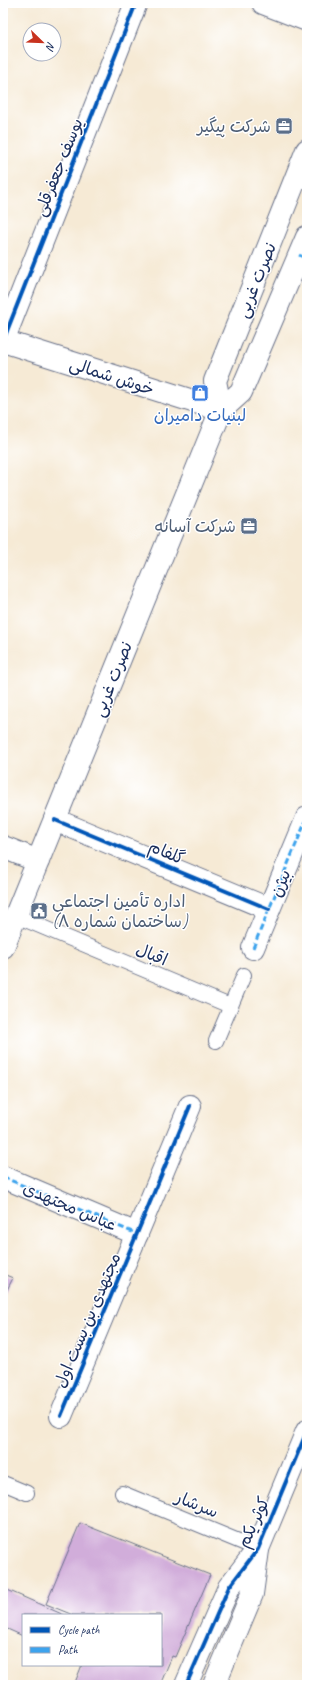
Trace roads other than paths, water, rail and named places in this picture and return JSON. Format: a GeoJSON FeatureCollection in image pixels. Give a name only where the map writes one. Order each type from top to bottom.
{"type":"FeatureCollection","features":[{"type":"Feature","properties":{"kind":"street","name":"یوسف جعفرقلی"},"geometry":{"type":"LineString","coordinates":[[3,341],[136,3]]}},
{"type":"Feature","properties":{"kind":"street"},"geometry":{"type":"LineString","coordinates":[[264,3],[307,20]]}},
{"type":"Feature","properties":{"kind":"street","name":"نصرت غربی"},"geometry":{"type":"LineString","coordinates":[[221,410],[215,381],[307,150]]}},
{"type":"Feature","properties":{"kind":"street","name":"نصرت غربی"},"geometry":{"type":"LineString","coordinates":[[3,947],[221,410],[241,392],[304,250]]}},
{"type":"Feature","properties":{"kind":"street","name":"خوش شمالی"},"geometry":{"type":"LineString","coordinates":[[3,341],[221,410]]}},
{"type":"Feature","properties":{"kind":"street","name":"بیژن"},"geometry":{"type":"LineString","coordinates":[[253,948],[307,818]]}},
{"type":"Feature","properties":{"kind":"street","name":"گلفام"},"geometry":{"type":"LineString","coordinates":[[55,820],[269,909]]}},
{"type":"Feature","properties":{"kind":"street"},"geometry":{"type":"LineString","coordinates":[[3,847],[38,861]]}},
{"type":"Feature","properties":{"kind":"street","name":"مجتهدی بن بست اول"},"geometry":{"type":"LineString","coordinates":[[61,1416],[190,1106]]}},
{"type":"Feature","properties":{"kind":"street","name":"عباس مجتهدی"},"geometry":{"type":"LineString","coordinates":[[3,1177],[137,1234]]}},
{"type":"Feature","properties":{"kind":"street","name":"کوثر یکم"},"geometry":{"type":"LineString","coordinates":[[186,1685],[229,1587],[258,1549],[304,1444]]}},
{"type":"Feature","properties":{"kind":"street"},"geometry":{"type":"LineString","coordinates":[[214,1685],[252,1594],[258,1549]]}},
{"type":"Feature","properties":{"kind":"lane","name":"اقبال"},"geometry":{"type":"LineString","coordinates":[[16,916],[230,1006]]}},
{"type":"Feature","properties":{"kind":"lane"},"geometry":{"type":"LineString","coordinates":[[216,1041],[244,975]]}},
{"type":"Feature","properties":{"kind":"lane"},"geometry":{"type":"LineString","coordinates":[[3,1483],[27,1493]]}},
{"type":"Feature","properties":{"kind":"lane","name":"سرشار"},"geometry":{"type":"LineString","coordinates":[[122,1492],[258,1549]]}},
{"type":"Feature","properties":{"kind":"place","name":"شرکت پیگیر"},"geometry":{"type":"Point","coordinates":[284,126]}},
{"type":"Feature","properties":{"kind":"place","name":"لبنیات دامیران"},"geometry":{"type":"Point","coordinates":[200,393]}},
{"type":"Feature","properties":{"kind":"place","name":"شرکت آسانه"},"geometry":{"type":"Point","coordinates":[249,526]}},
{"type":"Feature","properties":{"kind":"place","name":"اداره تأمین اجتماعی (ساختمان شماره ۸)"},"geometry":{"type":"Point","coordinates":[39,911]}}]}
